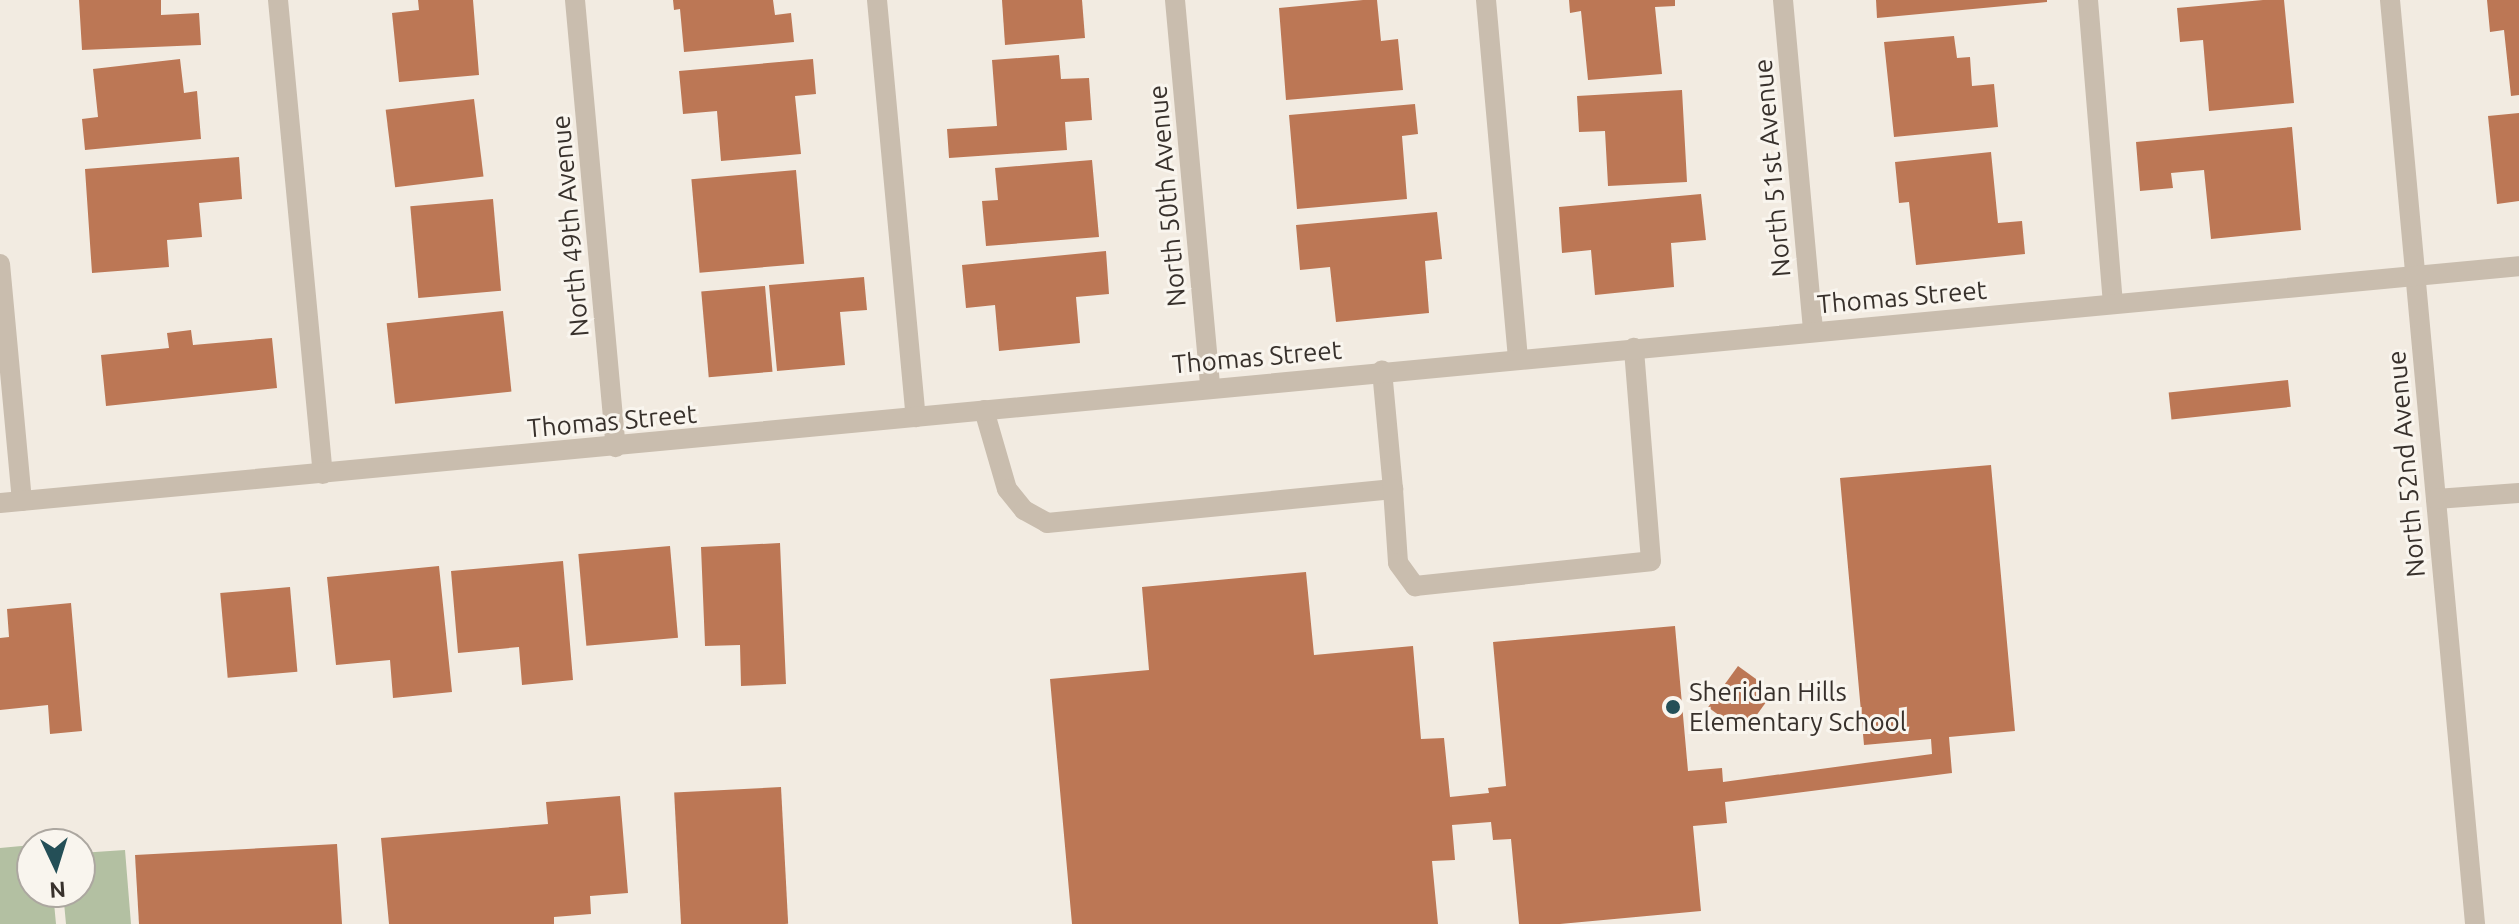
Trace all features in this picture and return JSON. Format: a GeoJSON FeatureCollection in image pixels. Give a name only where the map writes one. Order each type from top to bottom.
{"type":"FeatureCollection","features":[{"type":"Feature","properties":{"kind":"street"},"geometry":{"type":"LineString","coordinates":[[278,0],[323,474]]}},
{"type":"Feature","properties":{"kind":"street","name":"North 49th Avenue"},"geometry":{"type":"LineString","coordinates":[[575,0],[616,447]]}},
{"type":"Feature","properties":{"kind":"street"},"geometry":{"type":"LineString","coordinates":[[877,0],[916,417]]}},
{"type":"Feature","properties":{"kind":"street","name":"North 50th Avenue"},"geometry":{"type":"LineString","coordinates":[[1175,0],[1210,387]]}},
{"type":"Feature","properties":{"kind":"street"},"geometry":{"type":"LineString","coordinates":[[1486,0],[1518,358]]}},
{"type":"Feature","properties":{"kind":"street","name":"North 51st Avenue"},"geometry":{"type":"LineString","coordinates":[[1783,0],[1813,331]]}},
{"type":"Feature","properties":{"kind":"street"},"geometry":{"type":"LineString","coordinates":[[2088,0],[2113,304]]}},
{"type":"Feature","properties":{"kind":"street","name":"North 52nd Avenue"},"geometry":{"type":"LineString","coordinates":[[2390,0],[2475,924]]}},
{"type":"Feature","properties":{"kind":"street"},"geometry":{"type":"LineString","coordinates":[[0,264],[22,501]]}},
{"type":"Feature","properties":{"kind":"street","name":"Thomas Street"},"geometry":{"type":"LineString","coordinates":[[0,503],[2519,266]]}},
{"type":"Feature","properties":{"kind":"street"},"geometry":{"type":"LineString","coordinates":[[1382,371],[1398,563],[1415,586],[1651,561],[1634,348]]}},
{"type":"Feature","properties":{"kind":"street"},"geometry":{"type":"LineString","coordinates":[[984,410],[1007,489],[1024,510],[1047,523],[1393,489]]}},
{"type":"Feature","properties":{"kind":"street"},"geometry":{"type":"LineString","coordinates":[[2436,499],[2519,493]]}},
{"type":"Feature","properties":{"kind":"green space"},"geometry":{"type":"Polygon","coordinates":[[[16,846],[16,908],[54,908],[56,924],[0,924],[0,848],[16,846]]]}},
{"type":"Feature","properties":{"kind":"green space"},"geometry":{"type":"Polygon","coordinates":[[[125,850],[131,924],[66,924],[64,908],[96,908],[96,852],[125,850]]]}},
{"type":"Feature","properties":{"kind":"building"},"geometry":{"type":"Polygon","coordinates":[[[79,0],[161,0],[161,15],[199,13],[201,45],[82,50],[79,0]]]}},
{"type":"Feature","properties":{"kind":"building"},"geometry":{"type":"Polygon","coordinates":[[[418,0],[473,0],[479,75],[399,82],[392,13],[419,10],[418,0]]]}},
{"type":"Feature","properties":{"kind":"building"},"geometry":{"type":"Polygon","coordinates":[[[673,0],[773,0],[775,15],[791,13],[794,42],[684,52],[680,9],[674,10],[673,0]]]}},
{"type":"Feature","properties":{"kind":"building"},"geometry":{"type":"Polygon","coordinates":[[[1002,0],[1082,0],[1085,38],[1005,45],[1002,0]]]}},
{"type":"Feature","properties":{"kind":"building"},"geometry":{"type":"Polygon","coordinates":[[[1377,0],[1381,41],[1398,39],[1403,90],[1286,100],[1279,8],[1377,0]]]}},
{"type":"Feature","properties":{"kind":"building"},"geometry":{"type":"Polygon","coordinates":[[[1569,0],[1675,0],[1675,6],[1655,7],[1662,74],[1588,80],[1581,11],[1570,13],[1569,0]]]}},
{"type":"Feature","properties":{"kind":"building"},"geometry":{"type":"Polygon","coordinates":[[[1876,0],[2047,0],[2047,2],[1877,18],[1876,0]]]}},
{"type":"Feature","properties":{"kind":"building"},"geometry":{"type":"Polygon","coordinates":[[[2284,0],[2294,103],[2209,111],[2203,40],[2180,42],[2177,8],[2284,0]]]}},
{"type":"Feature","properties":{"kind":"building"},"geometry":{"type":"Polygon","coordinates":[[[2487,0],[2519,0],[2519,95],[2511,96],[2504,30],[2490,32],[2487,0]]]}},
{"type":"Feature","properties":{"kind":"building"},"geometry":{"type":"Polygon","coordinates":[[[1954,36],[1957,58],[1970,57],[1972,86],[1994,84],[1998,127],[1894,137],[1884,42],[1954,36]]]}},
{"type":"Feature","properties":{"kind":"building"},"geometry":{"type":"Polygon","coordinates":[[[1059,55],[1061,79],[1089,78],[1092,120],[1065,122],[1067,150],[949,158],[947,129],[997,126],[992,60],[1059,55]]]}},
{"type":"Feature","properties":{"kind":"building"},"geometry":{"type":"Polygon","coordinates":[[[180,59],[184,93],[197,91],[201,139],[85,150],[82,119],[98,117],[93,69],[180,59]]]}},
{"type":"Feature","properties":{"kind":"building"},"geometry":{"type":"Polygon","coordinates":[[[813,59],[816,94],[795,96],[801,154],[721,161],[717,111],[683,114],[679,71],[813,59]]]}},
{"type":"Feature","properties":{"kind":"building"},"geometry":{"type":"Polygon","coordinates":[[[1682,90],[1687,182],[1608,186],[1605,131],[1579,132],[1577,96],[1682,90]]]}},
{"type":"Feature","properties":{"kind":"building"},"geometry":{"type":"Polygon","coordinates":[[[474,99],[484,176],[395,187],[386,110],[474,99]]]}},
{"type":"Feature","properties":{"kind":"building"},"geometry":{"type":"Polygon","coordinates":[[[1415,104],[1418,134],[1402,136],[1407,199],[1297,209],[1289,115],[1415,104]]]}},
{"type":"Feature","properties":{"kind":"building"},"geometry":{"type":"Polygon","coordinates":[[[2519,113],[2519,201],[2497,204],[2488,116],[2519,113]]]}},
{"type":"Feature","properties":{"kind":"building"},"geometry":{"type":"Polygon","coordinates":[[[2292,127],[2301,230],[2211,239],[2204,170],[2171,173],[2173,188],[2140,191],[2136,142],[2292,127]]]}},
{"type":"Feature","properties":{"kind":"building"},"geometry":{"type":"Polygon","coordinates":[[[1991,152],[1998,223],[2022,221],[2025,254],[1916,265],[1909,202],[1899,203],[1895,162],[1991,152]]]}},
{"type":"Feature","properties":{"kind":"building"},"geometry":{"type":"Polygon","coordinates":[[[239,157],[242,199],[199,203],[202,237],[167,240],[169,267],[92,273],[85,169],[239,157]]]}},
{"type":"Feature","properties":{"kind":"building"},"geometry":{"type":"Polygon","coordinates":[[[1092,160],[1099,237],[986,246],[982,201],[998,200],[995,168],[1092,160]]]}},
{"type":"Feature","properties":{"kind":"building"},"geometry":{"type":"Polygon","coordinates":[[[796,170],[804,264],[700,273],[691,179],[796,170]]]}},
{"type":"Feature","properties":{"kind":"building"},"geometry":{"type":"Polygon","coordinates":[[[1701,194],[1706,240],[1671,243],[1674,287],[1595,295],[1591,250],[1562,253],[1559,207],[1701,194]]]}},
{"type":"Feature","properties":{"kind":"building"},"geometry":{"type":"Polygon","coordinates":[[[493,199],[501,291],[418,298],[410,206],[493,199]]]}},
{"type":"Feature","properties":{"kind":"building"},"geometry":{"type":"Polygon","coordinates":[[[1437,212],[1442,259],[1425,261],[1429,313],[1336,322],[1330,267],[1300,270],[1296,225],[1437,212]]]}},
{"type":"Feature","properties":{"kind":"building"},"geometry":{"type":"Polygon","coordinates":[[[1106,251],[1109,294],[1076,297],[1080,343],[999,351],[995,305],[966,308],[962,265],[1106,251]]]}},
{"type":"Feature","properties":{"kind":"building"},"geometry":{"type":"Polygon","coordinates":[[[864,277],[867,310],[840,312],[845,365],[777,371],[769,285],[864,277]]]}},
{"type":"Feature","properties":{"kind":"building"},"geometry":{"type":"Polygon","coordinates":[[[765,286],[772,372],[709,377],[701,292],[765,286]]]}},
{"type":"Feature","properties":{"kind":"building"},"geometry":{"type":"Polygon","coordinates":[[[503,311],[511,392],[395,404],[387,323],[503,311]]]}},
{"type":"Feature","properties":{"kind":"building"},"geometry":{"type":"Polygon","coordinates":[[[191,330],[193,345],[272,338],[277,388],[106,406],[101,355],[169,348],[167,333],[191,330]]]}},
{"type":"Feature","properties":{"kind":"building"},"geometry":{"type":"Polygon","coordinates":[[[2288,380],[2291,407],[2171,419],[2169,393],[2288,380]]]}},
{"type":"Feature","properties":{"kind":"building"},"geometry":{"type":"Polygon","coordinates":[[[1991,465],[2015,731],[1949,737],[1952,773],[1725,802],[1727,823],[1693,826],[1701,911],[1560,924],[1519,924],[1511,839],[1493,840],[1491,822],[1452,825],[1455,860],[1432,861],[1438,924],[1072,924],[1050,679],[1149,670],[1142,587],[1306,572],[1314,655],[1413,646],[1421,739],[1444,738],[1450,797],[1489,793],[1488,788],[1506,786],[1493,642],[1675,626],[1688,771],[1722,768],[1723,782],[1932,754],[1931,739],[1864,745],[1840,478],[1991,465]]]}},
{"type":"Feature","properties":{"kind":"building"},"geometry":{"type":"Polygon","coordinates":[[[780,543],[786,684],[741,686],[740,645],[705,646],[701,547],[780,543]]]}},
{"type":"Feature","properties":{"kind":"building"},"geometry":{"type":"Polygon","coordinates":[[[670,546],[678,638],[586,646],[578,554],[670,546]]]}},
{"type":"Feature","properties":{"kind":"building"},"geometry":{"type":"Polygon","coordinates":[[[563,561],[573,680],[522,685],[519,647],[458,653],[451,571],[563,561]]]}},
{"type":"Feature","properties":{"kind":"building"},"geometry":{"type":"Polygon","coordinates":[[[439,566],[452,692],[393,698],[390,660],[336,665],[327,577],[439,566]]]}},
{"type":"Feature","properties":{"kind":"building"},"geometry":{"type":"Polygon","coordinates":[[[290,587],[297,672],[228,678],[220,593],[290,587]]]}},
{"type":"Feature","properties":{"kind":"building"},"geometry":{"type":"Polygon","coordinates":[[[71,603],[82,731],[50,734],[48,705],[0,710],[0,638],[9,637],[7,609],[71,603]]]}},
{"type":"Feature","properties":{"kind":"building"},"geometry":{"type":"Polygon","coordinates":[[[1738,666],[1774,692],[1744,733],[1708,707],[1738,666]]]}},
{"type":"Feature","properties":{"kind":"building"},"geometry":{"type":"Polygon","coordinates":[[[781,787],[788,924],[681,924],[674,793],[781,787]]]}},
{"type":"Feature","properties":{"kind":"building"},"geometry":{"type":"Polygon","coordinates":[[[620,796],[628,893],[590,896],[591,914],[554,917],[554,924],[389,924],[381,838],[548,824],[546,802],[620,796]]]}},
{"type":"Feature","properties":{"kind":"building"},"geometry":{"type":"Polygon","coordinates":[[[337,844],[342,924],[139,924],[135,855],[337,844]]]}},
{"type":"Feature","properties":{"kind":"place","name":"Sheridan Hills Elementary School"},"geometry":{"type":"Point","coordinates":[1673,707]}}]}
